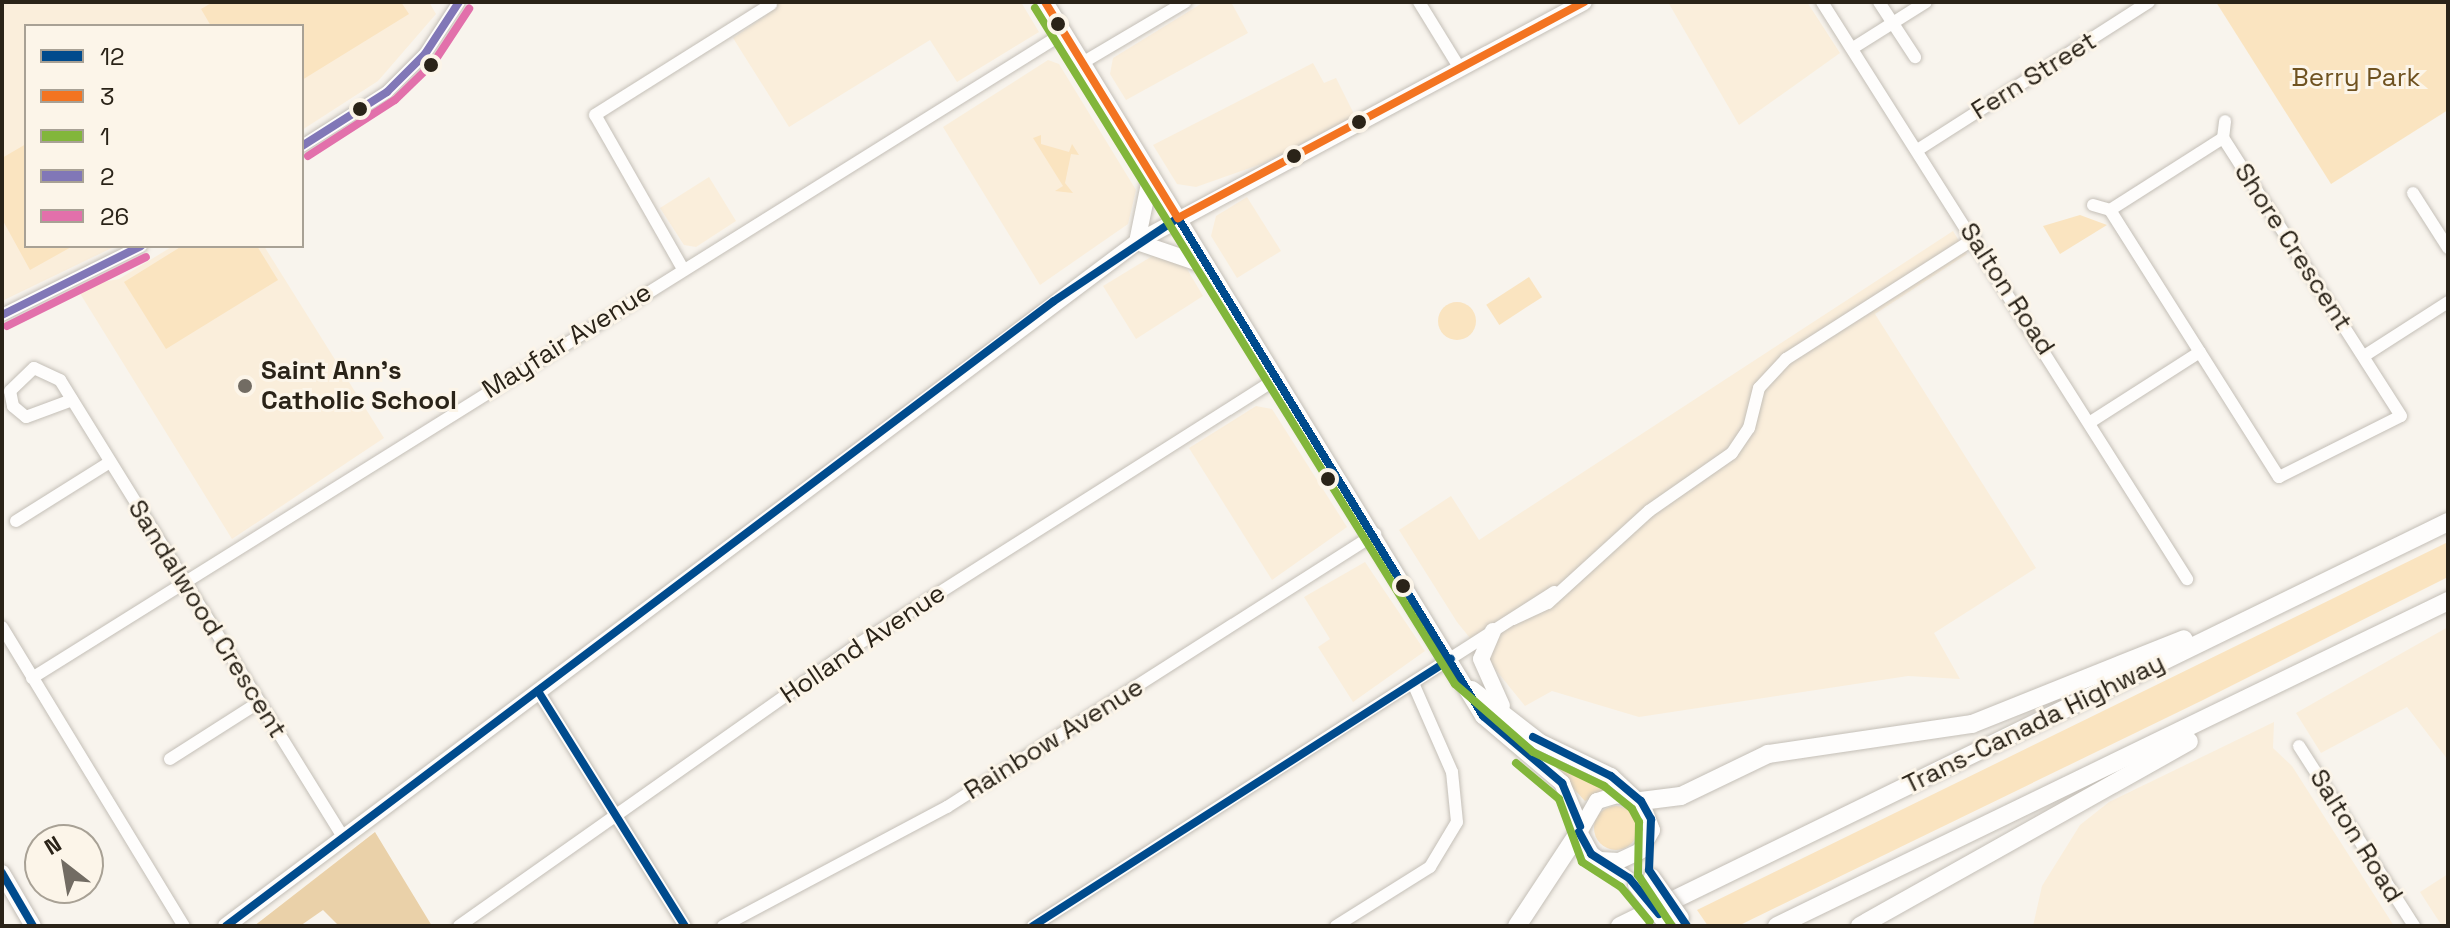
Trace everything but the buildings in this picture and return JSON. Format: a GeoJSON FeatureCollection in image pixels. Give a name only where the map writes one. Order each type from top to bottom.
{"type":"FeatureCollection","features":[{"type":"Feature","properties":{"kind":"highway","name":"Trans-Canada Highway"},"geometry":{"type":"LineString","coordinates":[[1620,926],[2448,522]]}},
{"type":"Feature","properties":{"kind":"highway"},"geometry":{"type":"LineString","coordinates":[[1638,799],[1681,796],[1768,754],[1972,724],[2342,574]]}},
{"type":"Feature","properties":{"kind":"highway"},"geometry":{"type":"LineString","coordinates":[[1777,926],[2235,707],[2448,601]]}},
{"type":"Feature","properties":{"kind":"highway"},"geometry":{"type":"LineString","coordinates":[[1860,926],[2130,776],[2235,707]]}},
{"type":"Feature","properties":{"kind":"highway"},"geometry":{"type":"LineString","coordinates":[[1517,926],[1580,829]]}},
{"type":"Feature","properties":{"kind":"highway"},"geometry":{"type":"LineString","coordinates":[[1879,926],[1961,868]]}},
{"type":"Feature","properties":{"kind":"main road"},"geometry":{"type":"LineString","coordinates":[[1045,2],[1472,689],[1491,726],[1562,783],[1580,829],[1600,860],[1636,885],[1676,924]]}},
{"type":"Feature","properties":{"kind":"main road"},"geometry":{"type":"LineString","coordinates":[[226,926],[1137,242],[1584,2]]}},
{"type":"Feature","properties":{"kind":"main road"},"geometry":{"type":"LineString","coordinates":[[1137,242],[1151,174]]}},
{"type":"Feature","properties":{"kind":"main road"},"geometry":{"type":"LineString","coordinates":[[1137,242],[1207,266]]}},
{"type":"Feature","properties":{"kind":"main road"},"geometry":{"type":"LineString","coordinates":[[1493,631],[1481,659],[1505,711]]}},
{"type":"Feature","properties":{"kind":"main road"},"geometry":{"type":"LineString","coordinates":[[1472,689],[1505,711],[1540,742],[1611,776],[1638,799],[1652,830],[1652,877],[1676,924]]}},
{"type":"Feature","properties":{"kind":"main road"},"geometry":{"type":"LineString","coordinates":[[1580,829],[1597,801],[1638,799]]}},
{"type":"Feature","properties":{"kind":"main road"},"geometry":{"type":"LineString","coordinates":[[1600,860],[1631,858],[1652,830]]}},
{"type":"Feature","properties":{"kind":"main road"},"geometry":{"type":"LineString","coordinates":[[2,873],[33,926]]}},
{"type":"Feature","properties":{"kind":"street"},"geometry":{"type":"LineString","coordinates":[[304,145],[387,92],[425,54],[459,2]]}},
{"type":"Feature","properties":{"kind":"street"},"geometry":{"type":"LineString","coordinates":[[1082,63],[1185,2]]}},
{"type":"Feature","properties":{"kind":"street"},"geometry":{"type":"LineString","coordinates":[[1419,2],[1459,67]]}},
{"type":"Feature","properties":{"kind":"street","name":"Salton Road"},"geometry":{"type":"LineString","coordinates":[[1822,2],[2092,421],[2187,579]]}},
{"type":"Feature","properties":{"kind":"street"},"geometry":{"type":"LineString","coordinates":[[1879,2],[1915,57]]}},
{"type":"Feature","properties":{"kind":"street"},"geometry":{"type":"LineString","coordinates":[[1853,48],[1926,2]]}},
{"type":"Feature","properties":{"kind":"street","name":"Fern Street"},"geometry":{"type":"LineString","coordinates":[[1919,149],[2149,2]]}},
{"type":"Feature","properties":{"kind":"street"},"geometry":{"type":"LineString","coordinates":[[683,269],[595,115],[771,4]]}},
{"type":"Feature","properties":{"kind":"street","name":"Mayfair Avenue"},"geometry":{"type":"LineString","coordinates":[[32,678],[1064,33]]}},
{"type":"Feature","properties":{"kind":"street","name":"Shore Crescent"},"geometry":{"type":"LineString","coordinates":[[2200,352],[2279,477],[2401,416],[2223,138],[2225,121]]}},
{"type":"Feature","properties":{"kind":"street","name":"Shore Crescent"},"geometry":{"type":"LineString","coordinates":[[2110,210],[2223,138]]}},
{"type":"Feature","properties":{"kind":"street"},"geometry":{"type":"LineString","coordinates":[[2413,193],[2448,248]]}},
{"type":"Feature","properties":{"kind":"street"},"geometry":{"type":"LineString","coordinates":[[2092,421],[2200,352],[2110,210],[2093,205]]}},
{"type":"Feature","properties":{"kind":"street"},"geometry":{"type":"LineString","coordinates":[[1033,926],[1493,631],[1548,603],[1554,592],[1732,453],[1771,371],[1975,238]]}},
{"type":"Feature","properties":{"kind":"street"},"geometry":{"type":"LineString","coordinates":[[2,315],[137,248]]}},
{"type":"Feature","properties":{"kind":"street"},"geometry":{"type":"LineString","coordinates":[[2364,356],[2448,302]]}},
{"type":"Feature","properties":{"kind":"street","name":"Sandalwood Crescent"},"geometry":{"type":"LineString","coordinates":[[72,400],[26,417],[13,406],[10,391],[17,376],[41,368],[72,400],[343,837]]}},
{"type":"Feature","properties":{"kind":"street","name":"Holland Avenue"},"geometry":{"type":"LineString","coordinates":[[459,926],[857,645],[1278,378]]}},
{"type":"Feature","properties":{"kind":"street"},"geometry":{"type":"LineString","coordinates":[[16,521],[110,462]]}},
{"type":"Feature","properties":{"kind":"street","name":"Rainbow Avenue"},"geometry":{"type":"LineString","coordinates":[[723,926],[947,807],[1375,534]]}},
{"type":"Feature","properties":{"kind":"street"},"geometry":{"type":"LineString","coordinates":[[2,627],[184,926]]}},
{"type":"Feature","properties":{"kind":"street"},"geometry":{"type":"LineString","coordinates":[[1336,926],[1430,867],[1457,822],[1452,772],[1413,683]]}},
{"type":"Feature","properties":{"kind":"street"},"geometry":{"type":"LineString","coordinates":[[538,691],[685,926]]}},
{"type":"Feature","properties":{"kind":"street"},"geometry":{"type":"LineString","coordinates":[[170,759],[258,703]]}},
{"type":"Feature","properties":{"kind":"street","name":"Salton Road"},"geometry":{"type":"LineString","coordinates":[[2299,746],[2414,926]]}},
{"type":"Feature","properties":{"kind":"shaded area"},"geometry":{"type":"Polygon","coordinates":[[[2,2],[429,2],[436,14],[378,81],[304,129],[304,24],[24,24],[24,248],[112,248],[2,301],[2,2]]]}},
{"type":"Feature","properties":{"kind":"shaded area"},"geometry":{"type":"Polygon","coordinates":[[[760,2],[1021,2],[1039,32],[957,82],[930,40],[789,127],[733,38],[767,15],[760,2]]]}},
{"type":"Feature","properties":{"kind":"shaded area"},"geometry":{"type":"Polygon","coordinates":[[[1204,2],[1231,2],[1248,33],[1126,100],[1110,74],[1113,58],[1204,2]]]}},
{"type":"Feature","properties":{"kind":"shaded area"},"geometry":{"type":"Polygon","coordinates":[[[1668,2],[1807,2],[1840,53],[1739,125],[1668,2]]]}},
{"type":"Feature","properties":{"kind":"shaded area"},"geometry":{"type":"Polygon","coordinates":[[[1048,60],[1059,64],[1136,190],[1128,224],[1040,285],[943,127],[1048,60]]]}},
{"type":"Feature","properties":{"kind":"shaded area"},"geometry":{"type":"Polygon","coordinates":[[[1313,63],[1324,83],[1336,78],[1355,116],[1264,163],[1196,187],[1177,184],[1153,145],[1313,63]]]}},
{"type":"Feature","properties":{"kind":"shaded area"},"geometry":{"type":"Polygon","coordinates":[[[709,177],[736,221],[696,247],[684,245],[660,208],[709,177]]]}},
{"type":"Feature","properties":{"kind":"shaded area"},"geometry":{"type":"Polygon","coordinates":[[[1247,197],[1281,251],[1237,278],[1211,236],[1216,216],[1247,197]]]}},
{"type":"Feature","properties":{"kind":"shaded area"},"geometry":{"type":"Polygon","coordinates":[[[1953,231],[1967,254],[1875,314],[2036,568],[1934,633],[1960,679],[1908,676],[1639,717],[1552,691],[1525,706],[1457,622],[1399,530],[1451,496],[1479,540],[1953,231]]]}},
{"type":"Feature","properties":{"kind":"shaded area","name":"Saint Ann's Catholic School"},"geometry":{"type":"Polygon","coordinates":[[[170,248],[265,248],[384,438],[232,539],[76,287],[119,279],[170,248]]]}},
{"type":"Feature","properties":{"kind":"shaded area"},"geometry":{"type":"Polygon","coordinates":[[[1154,255],[1184,264],[1203,296],[1136,339],[1103,286],[1154,255]]]}},
{"type":"Feature","properties":{"kind":"shaded area"},"geometry":{"type":"Polygon","coordinates":[[[1256,406],[1272,409],[1347,527],[1272,580],[1189,448],[1256,406]]]}},
{"type":"Feature","properties":{"kind":"shaded area"},"geometry":{"type":"Polygon","coordinates":[[[1365,562],[1425,651],[1353,702],[1318,647],[1330,639],[1304,597],[1365,562]]]}},
{"type":"Feature","properties":{"kind":"shaded area"},"geometry":{"type":"Polygon","coordinates":[[[2448,627],[2448,760],[2407,707],[2321,753],[2296,713],[2448,627]]]}},
{"type":"Feature","properties":{"kind":"shaded area"},"geometry":{"type":"Polygon","coordinates":[[[2274,722],[2273,748],[2292,766],[2394,926],[2033,926],[2042,886],[2080,825],[2109,802],[2274,722]]]}},
{"type":"Feature","properties":{"kind":"shaded area"},"geometry":{"type":"Polygon","coordinates":[[[375,832],[432,926],[339,926],[323,910],[300,926],[254,926],[375,832]]]}},
{"type":"Feature","properties":{"kind":"shaded area"},"geometry":{"type":"Polygon","coordinates":[[[2448,874],[2448,926],[2442,926],[2420,892],[2448,874]]]}},
{"type":"Feature","properties":{"kind":"green space"},"geometry":{"type":"Polygon","coordinates":[[[213,2],[401,2],[409,14],[304,79],[304,24],[210,24],[201,9],[213,2]]]}},
{"type":"Feature","properties":{"kind":"green space","name":"Berry Park"},"geometry":{"type":"Polygon","coordinates":[[[2216,2],[2448,2],[2448,110],[2331,184],[2216,2]]]}},
{"type":"Feature","properties":{"kind":"green space"},"geometry":{"type":"Polygon","coordinates":[[[1041,135],[1041,144],[1069,152],[1072,144],[1079,155],[1071,154],[1065,183],[1073,193],[1055,191],[1063,186],[1033,138],[1041,135]]]}},
{"type":"Feature","properties":{"kind":"green space"},"geometry":{"type":"Polygon","coordinates":[[[24,145],[24,248],[69,248],[30,270],[2,219],[2,158],[24,145]]]}},
{"type":"Feature","properties":{"kind":"green space"},"geometry":{"type":"Polygon","coordinates":[[[2080,215],[2107,225],[2060,254],[2043,226],[2080,215]]]}},
{"type":"Feature","properties":{"kind":"green space"},"geometry":{"type":"Polygon","coordinates":[[[179,248],[258,248],[278,280],[166,349],[124,282],[179,248]]]}},
{"type":"Feature","properties":{"kind":"green space"},"geometry":{"type":"Polygon","coordinates":[[[1529,277],[1542,297],[1499,325],[1486,305],[1529,277]]]}},
{"type":"Feature","properties":{"kind":"green space"},"geometry":{"type":"Polygon","coordinates":[[[1457,302],[1470,308],[1476,321],[1470,334],[1457,340],[1444,334],[1438,321],[1444,308],[1457,302]]]}},
{"type":"Feature","properties":{"kind":"green space"},"geometry":{"type":"Polygon","coordinates":[[[2448,542],[2448,577],[2203,700],[1738,926],[1708,926],[1697,910],[2448,542]]]}},
{"type":"Feature","properties":{"kind":"green space"},"geometry":{"type":"Polygon","coordinates":[[[1545,758],[1597,778],[1609,788],[1585,801],[1545,758]]]}},
{"type":"Feature","properties":{"kind":"green space"},"geometry":{"type":"Polygon","coordinates":[[[1616,806],[1632,812],[1638,828],[1632,844],[1616,850],[1600,844],[1594,828],[1600,812],[1616,806]]]}},
{"type":"Feature","properties":{"kind":"transit line","name":"2"},"geometry":{"type":"LineString","coordinates":[[304,145],[387,92],[425,54],[459,2]]}},
{"type":"Feature","properties":{"kind":"transit line","name":"3"},"geometry":{"type":"LineString","coordinates":[[1045,2],[1178,218]]}},
{"type":"Feature","properties":{"kind":"transit line","name":"3"},"geometry":{"type":"LineString","coordinates":[[1178,218],[1584,2]]}},
{"type":"Feature","properties":{"kind":"transit line","name":"1"},"geometry":{"type":"LineString","coordinates":[[1035,8],[1455,684],[1533,752],[1604,786],[1632,809],[1639,822],[1638,875],[1672,926]]}},
{"type":"Feature","properties":{"kind":"transit line","name":"26"},"geometry":{"type":"LineString","coordinates":[[308,156],[395,100],[434,62],[469,9]]}},
{"type":"Feature","properties":{"kind":"transit line","name":"12"},"geometry":{"type":"LineString","coordinates":[[226,926],[1054,301],[1178,218],[1483,716],[1562,783],[1580,826]]}},
{"type":"Feature","properties":{"kind":"transit line","name":"2"},"geometry":{"type":"LineString","coordinates":[[2,315],[137,248]]}},
{"type":"Feature","properties":{"kind":"transit line","name":"26"},"geometry":{"type":"LineString","coordinates":[[7,326],[146,257]]}},
{"type":"Feature","properties":{"kind":"transit line","name":"12"},"geometry":{"type":"LineString","coordinates":[[1033,926],[1451,659]]}},
{"type":"Feature","properties":{"kind":"transit line","name":"12"},"geometry":{"type":"LineString","coordinates":[[538,691],[685,926]]}},
{"type":"Feature","properties":{"kind":"transit line","name":"12"},"geometry":{"type":"LineString","coordinates":[[1533,737],[1611,776],[1641,801],[1651,819],[1649,870],[1687,926]]}},
{"type":"Feature","properties":{"kind":"transit line","name":"1"},"geometry":{"type":"LineString","coordinates":[[1516,763],[1559,799],[1582,862],[1621,887],[1650,922]]}},
{"type":"Feature","properties":{"kind":"transit line","name":"12"},"geometry":{"type":"LineString","coordinates":[[1579,832],[1591,854],[1629,878],[1659,914]]}},
{"type":"Feature","properties":{"kind":"transit line","name":"12"},"geometry":{"type":"LineString","coordinates":[[2,873],[33,926]]}},
{"type":"Feature","properties":{"kind":"place","name":"Saint Ann's Catholic School"},"geometry":{"type":"Point","coordinates":[245,386]}}]}
